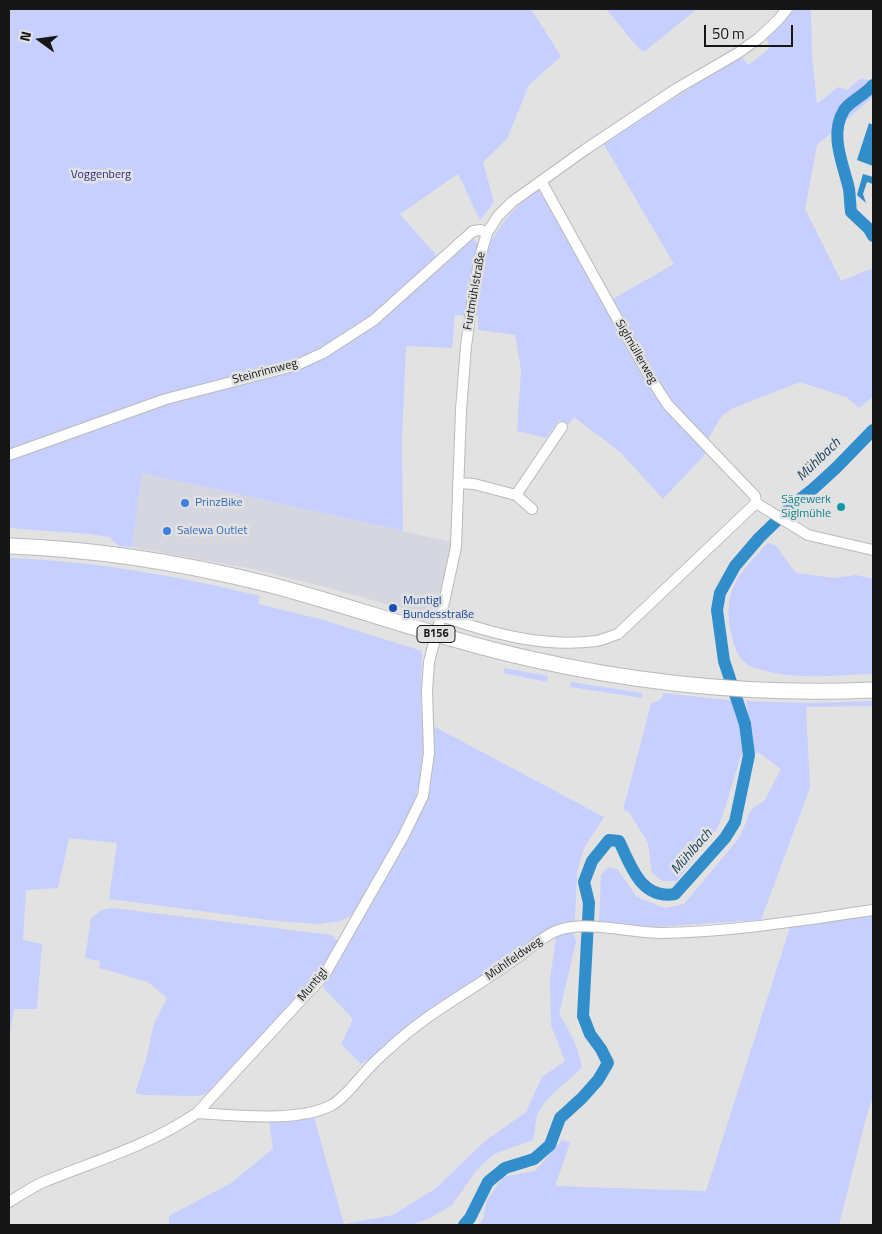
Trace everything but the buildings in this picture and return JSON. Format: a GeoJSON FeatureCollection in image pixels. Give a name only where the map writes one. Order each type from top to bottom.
{"type":"FeatureCollection","features":[{"type":"Feature","properties":{"kind":"main road","name":"B156"},"geometry":{"type":"LineString","coordinates":[[9,546],[42,547],[160,562],[267,584],[436,634],[530,659],[585,670],[646,680],[716,687],[806,691],[873,690]]}},
{"type":"Feature","properties":{"kind":"street","name":"Furtmühlstraße"},"geometry":{"type":"LineString","coordinates":[[436,634],[456,547],[461,410],[466,346],[472,296],[487,233],[498,216],[512,202],[676,89],[738,53],[759,38],[787,9]]}},
{"type":"Feature","properties":{"kind":"street","name":"Siglmüllerweg"},"geometry":{"type":"LineString","coordinates":[[541,181],[648,376],[668,405],[755,496],[756,503],[808,535],[873,550]]}},
{"type":"Feature","properties":{"kind":"street","name":"Steinrinnweg"},"geometry":{"type":"LineString","coordinates":[[9,455],[166,399],[298,364],[323,353],[374,320],[473,231],[481,230],[487,233]]}},
{"type":"Feature","properties":{"kind":"street"},"geometry":{"type":"LineString","coordinates":[[516,495],[562,427]]}},
{"type":"Feature","properties":{"kind":"street"},"geometry":{"type":"LineString","coordinates":[[458,483],[474,484],[516,495],[532,509]]}},
{"type":"Feature","properties":{"kind":"street"},"geometry":{"type":"LineString","coordinates":[[441,616],[518,639],[548,643],[597,641],[618,634],[756,503]]}},
{"type":"Feature","properties":{"kind":"street","name":"Muntigl"},"geometry":{"type":"LineString","coordinates":[[9,1202],[43,1182],[136,1147],[177,1127],[197,1113],[325,974],[403,838],[423,796],[429,752],[427,691],[429,662],[436,634]]}},
{"type":"Feature","properties":{"kind":"street","name":"Mühlfeldweg"},"geometry":{"type":"LineString","coordinates":[[197,1113],[276,1116],[302,1113],[332,1104],[343,1096],[370,1066],[412,1028],[518,958],[546,936],[560,930],[576,926],[640,932],[674,932],[752,927],[873,910]]}},
{"type":"Feature","properties":{"kind":"shaded area"},"geometry":{"type":"Polygon","coordinates":[[[869,123],[873,125],[873,166],[857,160],[869,123]]]}},
{"type":"Feature","properties":{"kind":"shaded area"},"geometry":{"type":"Polygon","coordinates":[[[863,174],[873,177],[873,184],[867,182],[863,194],[866,203],[857,195],[863,174]]]}},
{"type":"Feature","properties":{"kind":"shaded area"},"geometry":{"type":"Polygon","coordinates":[[[142,473],[451,542],[440,595],[431,616],[258,570],[132,547],[142,473]]]}},
{"type":"Feature","properties":{"kind":"green space","name":"Voggenberg"},"geometry":{"type":"Polygon","coordinates":[[[9,9],[531,9],[561,56],[529,85],[507,139],[483,162],[494,202],[480,220],[458,174],[400,214],[444,264],[471,239],[488,248],[509,215],[538,188],[604,304],[674,264],[603,143],[741,56],[748,65],[770,48],[766,38],[786,20],[794,9],[811,9],[812,55],[817,104],[838,87],[847,90],[860,79],[873,82],[873,97],[817,145],[805,209],[841,281],[873,268],[873,397],[859,408],[846,397],[800,382],[731,409],[721,417],[708,439],[713,446],[663,499],[620,452],[574,417],[569,424],[559,420],[546,438],[517,431],[521,370],[515,335],[478,330],[478,316],[455,315],[452,348],[406,346],[402,441],[403,531],[142,473],[132,547],[119,546],[109,537],[9,528],[9,9]]]}},
{"type":"Feature","properties":{"kind":"green space"},"geometry":{"type":"Polygon","coordinates":[[[606,9],[697,9],[645,51],[640,50],[606,9]]]}},
{"type":"Feature","properties":{"kind":"green space"},"geometry":{"type":"Polygon","coordinates":[[[768,543],[776,546],[796,573],[834,578],[856,575],[873,579],[873,674],[820,676],[780,674],[755,668],[741,658],[732,637],[729,621],[731,595],[735,584],[748,564],[768,543]]]}},
{"type":"Feature","properties":{"kind":"green space"},"geometry":{"type":"Polygon","coordinates":[[[9,558],[104,566],[167,576],[229,589],[260,596],[258,604],[320,619],[422,651],[423,756],[420,781],[414,802],[405,821],[355,913],[341,921],[320,924],[277,921],[109,899],[117,843],[69,838],[58,888],[26,890],[23,940],[42,944],[37,1009],[14,1009],[9,1038],[9,558]]]}},
{"type":"Feature","properties":{"kind":"green space"},"geometry":{"type":"Polygon","coordinates":[[[504,668],[548,676],[547,682],[503,673],[504,668]]]}},
{"type":"Feature","properties":{"kind":"green space"},"geometry":{"type":"Polygon","coordinates":[[[571,682],[642,693],[642,698],[570,687],[571,682]]]}},
{"type":"Feature","properties":{"kind":"green space"},"geometry":{"type":"Polygon","coordinates":[[[663,693],[736,701],[744,754],[741,755],[718,827],[677,881],[663,881],[652,873],[648,843],[629,812],[623,810],[651,704],[662,698],[663,693]]]}},
{"type":"Feature","properties":{"kind":"green space"},"geometry":{"type":"Polygon","coordinates":[[[746,701],[806,703],[873,701],[873,706],[806,707],[810,788],[761,920],[653,927],[599,923],[601,875],[608,867],[617,869],[637,897],[665,908],[684,904],[740,837],[751,810],[765,800],[781,769],[759,753],[754,753],[746,701]]]}},
{"type":"Feature","properties":{"kind":"green space"},"geometry":{"type":"Polygon","coordinates":[[[433,726],[604,817],[584,848],[577,873],[575,921],[561,924],[544,933],[375,1056],[361,1064],[341,1044],[353,1019],[325,990],[323,984],[413,826],[429,780],[433,726]]]}},
{"type":"Feature","properties":{"kind":"green space"},"geometry":{"type":"Polygon","coordinates":[[[113,908],[332,935],[337,941],[336,947],[320,973],[209,1091],[203,1095],[195,1096],[143,1095],[135,1093],[146,1060],[154,1023],[167,998],[148,982],[99,968],[100,961],[85,958],[91,918],[102,910],[113,908]]]}},
{"type":"Feature","properties":{"kind":"green space"},"geometry":{"type":"Polygon","coordinates":[[[873,913],[873,1096],[839,1225],[479,1225],[483,1219],[487,1200],[503,1177],[535,1171],[562,1140],[570,1143],[555,1186],[706,1191],[791,924],[873,913]]]}},
{"type":"Feature","properties":{"kind":"green space"},"geometry":{"type":"Polygon","coordinates":[[[573,930],[576,942],[559,1014],[573,1039],[582,1067],[544,1103],[537,1116],[533,1140],[494,1154],[476,1171],[452,1205],[430,1218],[411,1225],[165,1225],[169,1223],[169,1216],[231,1183],[273,1149],[269,1119],[313,1114],[344,1224],[393,1215],[435,1189],[485,1141],[526,1112],[542,1077],[565,1061],[551,1025],[550,981],[556,936],[573,930]]]}},
{"type":"Feature","properties":{"kind":"waterway","name":"Mühlbach"},"geometry":{"type":"LineString","coordinates":[[873,85],[844,110],[840,120],[837,139],[849,189],[851,212],[869,229],[873,236]]}},
{"type":"Feature","properties":{"kind":"waterway","name":"Mühlbach"},"geometry":{"type":"LineString","coordinates":[[464,1225],[470,1218],[488,1182],[505,1168],[534,1159],[550,1145],[560,1118],[598,1080],[608,1063],[590,1034],[583,1016],[589,903],[584,882],[592,861],[609,840],[619,841],[633,870],[646,886],[654,892],[675,894],[725,838],[735,822],[749,755],[745,724],[724,661],[717,610],[720,593],[735,566],[759,538],[795,503],[836,468],[873,430]]}},
{"type":"Feature","properties":{"kind":"place","name":"PrinzBike"},"geometry":{"type":"Point","coordinates":[185,503]}},
{"type":"Feature","properties":{"kind":"place","name":"Sägewerk Siglmühle"},"geometry":{"type":"Point","coordinates":[841,507]}},
{"type":"Feature","properties":{"kind":"place","name":"Salewa Outlet"},"geometry":{"type":"Point","coordinates":[167,531]}},
{"type":"Feature","properties":{"kind":"place","name":"Muntigl Bundesstraße"},"geometry":{"type":"Point","coordinates":[393,608]}}]}
